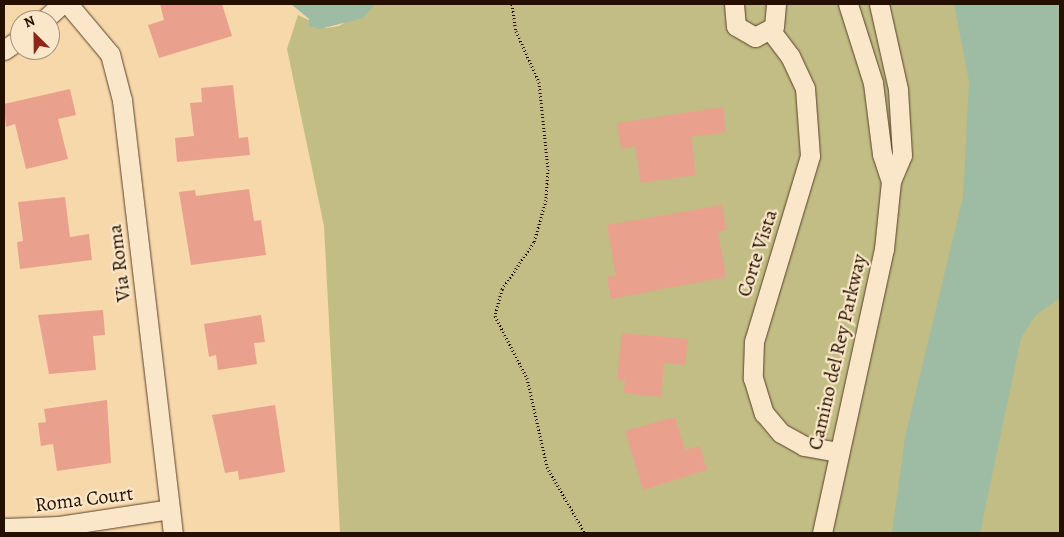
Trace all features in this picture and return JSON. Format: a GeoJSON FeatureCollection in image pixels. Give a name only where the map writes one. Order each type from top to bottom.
{"type":"FeatureCollection","features":[{"type":"Feature","properties":{"kind":"street","name":"Via Roma"},"geometry":{"type":"LineString","coordinates":[[68,4],[103,43],[118,77],[173,533]]}},
{"type":"Feature","properties":{"kind":"street"},"geometry":{"type":"LineString","coordinates":[[734,4],[732,15],[739,30],[755,36],[771,31],[778,18],[776,4]]}},
{"type":"Feature","properties":{"kind":"street","name":"Camino del Rey Parkway"},"geometry":{"type":"LineString","coordinates":[[848,4],[872,84],[882,154],[891,181]]}},
{"type":"Feature","properties":{"kind":"street","name":"Camino del Rey Parkway"},"geometry":{"type":"LineString","coordinates":[[822,533],[837,452],[884,249],[891,181],[902,155],[900,117],[879,4]]}},
{"type":"Feature","properties":{"kind":"street","name":"Corte Vista"},"geometry":{"type":"LineString","coordinates":[[771,31],[790,56],[805,88],[810,156],[754,341],[753,378],[764,413],[781,434],[804,446],[837,452]]}},
{"type":"Feature","properties":{"kind":"street","name":"Roma Court"},"geometry":{"type":"LineString","coordinates":[[4,528],[59,526],[170,510]]}},
{"type":"Feature","properties":{"kind":"path"},"geometry":{"type":"LineString","coordinates":[[512,4],[516,31],[539,82],[548,169],[546,200],[532,247],[502,289],[495,316],[527,378],[547,467],[585,533]]}},
{"type":"Feature","properties":{"kind":"shaded area"},"geometry":{"type":"Polygon","coordinates":[[[291,4],[375,4],[363,18],[320,29],[309,26],[309,19],[291,4]]]}},
{"type":"Feature","properties":{"kind":"shaded area"},"geometry":{"type":"Polygon","coordinates":[[[375,4],[1060,4],[1060,533],[340,533],[324,226],[287,49],[298,15],[326,28],[339,26],[375,4]]]}},
{"type":"Feature","properties":{"kind":"shaded area"},"geometry":{"type":"Polygon","coordinates":[[[954,4],[1060,4],[1060,298],[1036,315],[1021,338],[980,533],[892,533],[905,437],[963,197],[969,81],[954,4]]]}},
{"type":"Feature","properties":{"kind":"building"},"geometry":{"type":"Polygon","coordinates":[[[160,4],[222,4],[232,36],[159,58],[148,25],[164,20],[160,4]]]}},
{"type":"Feature","properties":{"kind":"building"},"geometry":{"type":"Polygon","coordinates":[[[233,85],[239,138],[248,137],[250,155],[177,162],[175,138],[194,136],[190,103],[202,102],[201,88],[233,85]]]}},
{"type":"Feature","properties":{"kind":"building"},"geometry":{"type":"Polygon","coordinates":[[[70,89],[76,115],[58,119],[68,159],[26,169],[15,124],[6,127],[4,104],[70,89]]]}},
{"type":"Feature","properties":{"kind":"building"},"geometry":{"type":"Polygon","coordinates":[[[723,107],[726,132],[691,137],[696,175],[641,183],[635,146],[621,149],[617,123],[723,107]]]}},
{"type":"Feature","properties":{"kind":"building"},"geometry":{"type":"Polygon","coordinates":[[[249,189],[254,221],[261,220],[266,255],[191,265],[179,192],[195,190],[196,196],[249,189]]]}},
{"type":"Feature","properties":{"kind":"building"},"geometry":{"type":"Polygon","coordinates":[[[65,197],[70,237],[89,234],[92,260],[20,269],[17,242],[23,241],[18,202],[65,197]]]}},
{"type":"Feature","properties":{"kind":"building"},"geometry":{"type":"Polygon","coordinates":[[[722,205],[726,230],[718,232],[726,277],[611,299],[607,277],[616,276],[607,225],[722,205]]]}},
{"type":"Feature","properties":{"kind":"building"},"geometry":{"type":"Polygon","coordinates":[[[103,310],[105,335],[93,336],[96,370],[49,374],[38,315],[103,310]]]}},
{"type":"Feature","properties":{"kind":"building"},"geometry":{"type":"Polygon","coordinates":[[[261,315],[265,342],[254,343],[257,364],[218,370],[216,355],[209,357],[204,324],[261,315]]]}},
{"type":"Feature","properties":{"kind":"building"},"geometry":{"type":"Polygon","coordinates":[[[622,333],[688,339],[685,365],[664,363],[661,397],[624,393],[625,380],[617,379],[622,333]]]}},
{"type":"Feature","properties":{"kind":"building"},"geometry":{"type":"Polygon","coordinates":[[[107,400],[111,463],[57,471],[53,444],[41,446],[38,423],[46,422],[44,409],[107,400]]]}},
{"type":"Feature","properties":{"kind":"building"},"geometry":{"type":"Polygon","coordinates":[[[275,405],[285,472],[239,480],[238,471],[225,473],[212,415],[275,405]]]}},
{"type":"Feature","properties":{"kind":"building"},"geometry":{"type":"Polygon","coordinates":[[[675,417],[685,450],[700,446],[707,470],[643,490],[625,431],[675,417]]]}}]}
